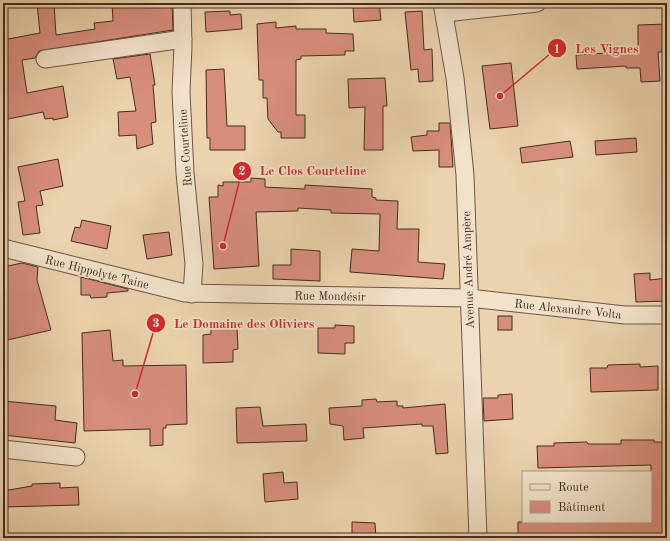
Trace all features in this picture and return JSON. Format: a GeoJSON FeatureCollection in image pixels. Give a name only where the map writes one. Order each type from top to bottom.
{"type":"FeatureCollection","features":[{"type":"Feature","properties":{"kind":"street","name":"Rue Courteline"},"geometry":{"type":"LineString","coordinates":[[182,3],[183,40],[181,92],[185,173],[194,264],[192,294]]}},
{"type":"Feature","properties":{"kind":"street"},"geometry":{"type":"LineString","coordinates":[[443,8],[537,3]]}},
{"type":"Feature","properties":{"kind":"street","name":"Avenue André Ampère"},"geometry":{"type":"LineString","coordinates":[[443,8],[455,78],[465,175],[478,538]]}},
{"type":"Feature","properties":{"kind":"street"},"geometry":{"type":"LineString","coordinates":[[45,59],[183,40]]}},
{"type":"Feature","properties":{"kind":"street","name":"Rue Hippolyte Taine"},"geometry":{"type":"LineString","coordinates":[[3,248],[172,291],[192,294]]}},
{"type":"Feature","properties":{"kind":"street","name":"Rue Mondésir"},"geometry":{"type":"LineString","coordinates":[[192,294],[469,298]]}},
{"type":"Feature","properties":{"kind":"street","name":"Rue Alexandre Volta"},"geometry":{"type":"LineString","coordinates":[[469,298],[625,315],[667,314]]}},
{"type":"Feature","properties":{"kind":"street"},"geometry":{"type":"LineString","coordinates":[[3,449],[76,457]]}},
{"type":"Feature","properties":{"kind":"building"},"geometry":{"type":"Polygon","coordinates":[[[37,3],[54,3],[56,35],[95,29],[94,23],[113,21],[112,3],[172,3],[173,30],[39,51],[35,58],[22,60],[27,93],[63,86],[68,117],[53,120],[53,118],[45,119],[43,112],[3,120],[3,40],[40,33],[37,3]]]}},
{"type":"Feature","properties":{"kind":"building"},"geometry":{"type":"Polygon","coordinates":[[[356,3],[379,3],[381,20],[354,22],[353,6],[356,6],[356,3]]]}},
{"type":"Feature","properties":{"kind":"building"},"geometry":{"type":"Polygon","coordinates":[[[230,11],[230,15],[241,14],[242,29],[206,32],[205,12],[230,11]]]}},
{"type":"Feature","properties":{"kind":"building"},"geometry":{"type":"Polygon","coordinates":[[[422,11],[424,50],[432,49],[433,81],[419,82],[418,69],[411,70],[405,12],[422,11]]]}},
{"type":"Feature","properties":{"kind":"building"},"geometry":{"type":"Polygon","coordinates":[[[276,22],[276,28],[296,26],[296,29],[326,29],[326,33],[353,34],[354,51],[345,51],[345,55],[301,56],[301,59],[296,60],[296,115],[305,115],[305,138],[281,138],[281,132],[278,132],[268,119],[267,98],[263,98],[263,80],[259,80],[257,24],[276,22]]]}},
{"type":"Feature","properties":{"kind":"building"},"geometry":{"type":"Polygon","coordinates":[[[667,24],[667,47],[662,48],[662,52],[658,52],[660,81],[641,82],[640,68],[626,68],[626,66],[577,69],[576,55],[638,51],[638,25],[667,24]]]}},
{"type":"Feature","properties":{"kind":"building"},"geometry":{"type":"Polygon","coordinates":[[[150,54],[155,85],[153,85],[156,122],[151,123],[153,144],[137,149],[136,135],[119,136],[118,112],[136,111],[130,77],[117,79],[113,59],[150,54]]]}},
{"type":"Feature","properties":{"kind":"building"},"geometry":{"type":"Polygon","coordinates":[[[511,63],[518,126],[490,129],[482,66],[511,63]]]}},
{"type":"Feature","properties":{"kind":"building"},"geometry":{"type":"Polygon","coordinates":[[[224,69],[227,126],[245,126],[245,150],[210,150],[210,138],[207,138],[206,70],[224,69]]]}},
{"type":"Feature","properties":{"kind":"building"},"geometry":{"type":"Polygon","coordinates":[[[385,78],[387,106],[383,106],[383,150],[364,150],[365,107],[349,108],[348,79],[385,78]]]}},
{"type":"Feature","properties":{"kind":"building"},"geometry":{"type":"Polygon","coordinates":[[[439,123],[450,123],[453,167],[439,167],[439,150],[413,151],[411,137],[427,135],[427,131],[439,131],[439,123]]]}},
{"type":"Feature","properties":{"kind":"building"},"geometry":{"type":"Polygon","coordinates":[[[636,138],[637,152],[596,155],[595,141],[636,138]]]}},
{"type":"Feature","properties":{"kind":"building"},"geometry":{"type":"Polygon","coordinates":[[[570,141],[573,157],[522,163],[520,148],[570,141]]]}},
{"type":"Feature","properties":{"kind":"building"},"geometry":{"type":"Polygon","coordinates":[[[58,159],[63,186],[40,191],[43,205],[36,206],[40,233],[23,235],[18,202],[25,201],[18,167],[58,159]]]}},
{"type":"Feature","properties":{"kind":"building"},"geometry":{"type":"Polygon","coordinates":[[[251,178],[265,179],[265,187],[305,189],[305,185],[372,189],[372,197],[376,198],[376,200],[398,201],[397,229],[419,229],[418,262],[445,264],[443,279],[350,272],[352,249],[379,251],[380,214],[331,213],[331,210],[298,208],[298,211],[256,212],[259,266],[214,269],[209,197],[218,197],[218,185],[223,186],[223,182],[251,182],[251,178]]]}},
{"type":"Feature","properties":{"kind":"building"},"geometry":{"type":"Polygon","coordinates":[[[82,220],[111,226],[107,249],[71,241],[75,227],[80,228],[82,220]]]}},
{"type":"Feature","properties":{"kind":"building"},"geometry":{"type":"Polygon","coordinates":[[[169,232],[172,255],[147,259],[143,235],[169,232]]]}},
{"type":"Feature","properties":{"kind":"building"},"geometry":{"type":"Polygon","coordinates":[[[291,249],[320,251],[320,281],[273,279],[273,265],[291,265],[291,249]]]}},
{"type":"Feature","properties":{"kind":"building"},"geometry":{"type":"Polygon","coordinates":[[[22,263],[38,267],[37,280],[51,330],[3,341],[3,267],[22,263]]]}},
{"type":"Feature","properties":{"kind":"building"},"geometry":{"type":"Polygon","coordinates":[[[650,273],[650,280],[667,278],[667,301],[636,302],[634,274],[650,273]]]}},
{"type":"Feature","properties":{"kind":"building"},"geometry":{"type":"Polygon","coordinates":[[[81,277],[128,289],[128,291],[107,293],[107,297],[91,298],[90,295],[81,295],[81,277]]]}},
{"type":"Feature","properties":{"kind":"building"},"geometry":{"type":"Polygon","coordinates":[[[498,316],[512,316],[512,330],[498,330],[498,316]]]}},
{"type":"Feature","properties":{"kind":"building"},"geometry":{"type":"Polygon","coordinates":[[[211,325],[221,325],[226,329],[237,328],[238,349],[233,350],[233,362],[203,363],[203,335],[211,334],[211,325]]]}},
{"type":"Feature","properties":{"kind":"building"},"geometry":{"type":"Polygon","coordinates":[[[335,325],[354,326],[354,343],[345,343],[345,354],[318,353],[318,328],[335,328],[335,325]]]}},
{"type":"Feature","properties":{"kind":"building"},"geometry":{"type":"Polygon","coordinates":[[[110,330],[113,361],[123,360],[123,366],[186,365],[187,424],[166,425],[166,428],[163,428],[163,445],[150,446],[150,429],[84,431],[82,333],[110,330]]]}},
{"type":"Feature","properties":{"kind":"building"},"geometry":{"type":"Polygon","coordinates":[[[640,364],[640,367],[658,366],[658,390],[591,392],[590,368],[607,368],[608,365],[640,364]]]}},
{"type":"Feature","properties":{"kind":"building"},"geometry":{"type":"Polygon","coordinates":[[[512,394],[513,419],[484,421],[483,398],[498,398],[498,395],[512,394]]]}},
{"type":"Feature","properties":{"kind":"building"},"geometry":{"type":"Polygon","coordinates":[[[376,399],[377,402],[397,401],[397,406],[403,406],[403,408],[445,404],[448,453],[436,454],[433,426],[422,426],[422,424],[363,428],[364,438],[344,440],[343,426],[330,424],[329,408],[362,406],[362,400],[376,399]]]}},
{"type":"Feature","properties":{"kind":"building"},"geometry":{"type":"Polygon","coordinates":[[[3,401],[56,406],[55,420],[77,423],[75,443],[3,435],[3,401]]]}},
{"type":"Feature","properties":{"kind":"building"},"geometry":{"type":"Polygon","coordinates":[[[260,407],[263,426],[306,424],[307,441],[237,443],[236,408],[260,407]]]}},
{"type":"Feature","properties":{"kind":"building"},"geometry":{"type":"Polygon","coordinates":[[[621,440],[654,440],[654,442],[667,442],[667,538],[518,538],[518,522],[652,523],[651,465],[538,468],[537,446],[554,446],[554,443],[587,442],[588,444],[621,444],[621,440]]]}},
{"type":"Feature","properties":{"kind":"building"},"geometry":{"type":"Polygon","coordinates":[[[283,472],[284,483],[297,482],[298,499],[265,502],[263,474],[283,472]]]}},
{"type":"Feature","properties":{"kind":"building"},"geometry":{"type":"Polygon","coordinates":[[[60,483],[60,488],[78,487],[79,505],[3,507],[3,491],[32,486],[32,484],[60,483]]]}},
{"type":"Feature","properties":{"kind":"building"},"geometry":{"type":"Polygon","coordinates":[[[352,522],[375,523],[376,538],[352,538],[352,522]]]}},
{"type":"Feature","properties":{"kind":"place","name":"Les Vignes"},"geometry":{"type":"Point","coordinates":[500,96]}},
{"type":"Feature","properties":{"kind":"place","name":"Le Clos Courteline"},"geometry":{"type":"Point","coordinates":[223,246]}},
{"type":"Feature","properties":{"kind":"place","name":"Le Domaine des Oliviers"},"geometry":{"type":"Point","coordinates":[135,394]}}]}
